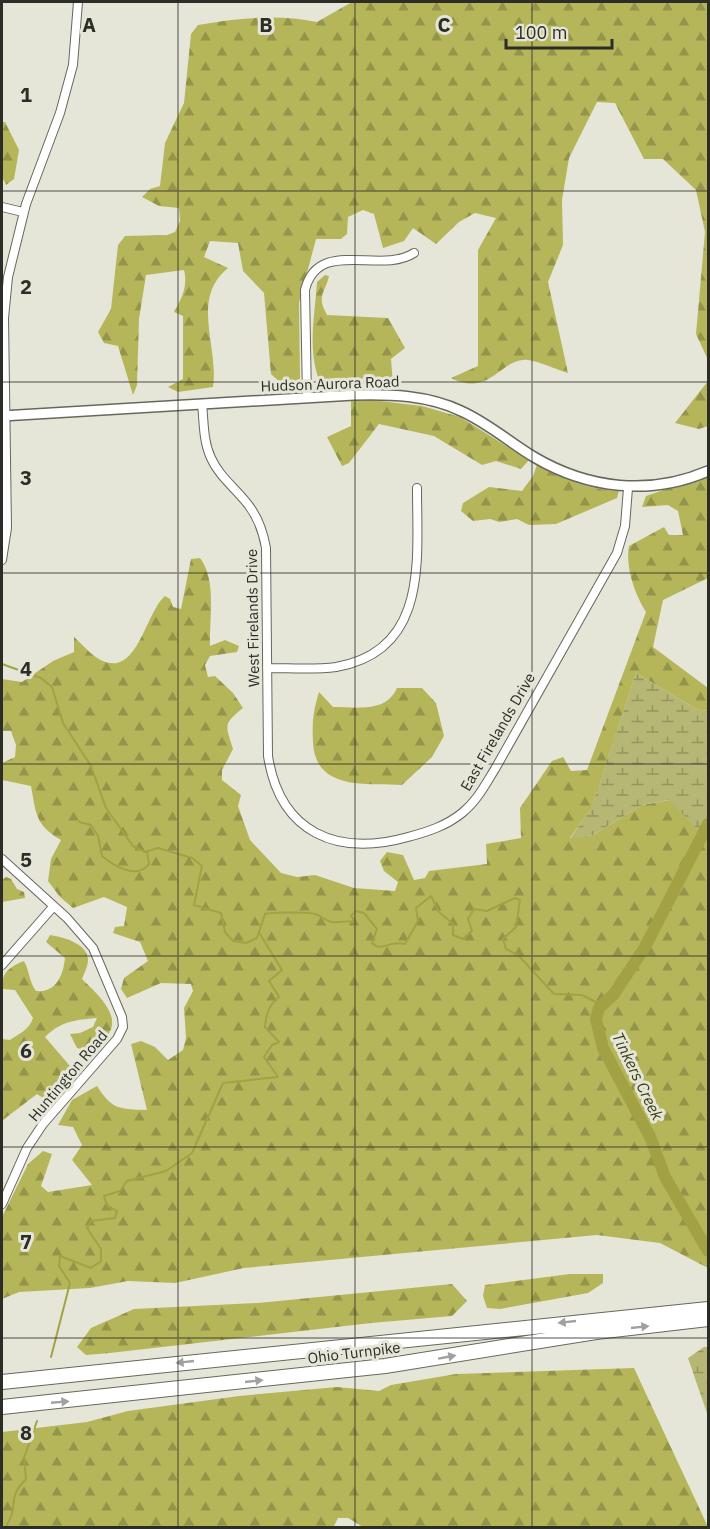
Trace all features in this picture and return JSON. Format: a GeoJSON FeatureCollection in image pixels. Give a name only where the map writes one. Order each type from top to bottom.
{"type":"FeatureCollection","features":[{"type":"Feature","properties":{"kind":"highway","name":"Ohio Turnpike"},"geometry":{"type":"LineString","coordinates":[[2,1382],[708,1309]]}},
{"type":"Feature","properties":{"kind":"highway","name":"Ohio Turnpike"},"geometry":{"type":"LineString","coordinates":[[2,1407],[385,1366],[596,1332],[708,1319]]}},
{"type":"Feature","properties":{"kind":"street"},"geometry":{"type":"LineString","coordinates":[[2,560],[7,528],[6,297],[12,254],[23,212],[60,113],[73,65],[78,2]]}},
{"type":"Feature","properties":{"kind":"street"},"geometry":{"type":"LineString","coordinates":[[2,207],[23,212]]}},
{"type":"Feature","properties":{"kind":"street"},"geometry":{"type":"LineString","coordinates":[[307,398],[305,290],[311,274],[320,265],[332,260],[401,259],[414,253]]}},
{"type":"Feature","properties":{"kind":"street","name":"Hudson Aurora Road"},"geometry":{"type":"LineString","coordinates":[[5,416],[307,398],[397,396],[438,403],[477,419],[555,469],[588,481],[628,488],[669,483],[708,471]]}},
{"type":"Feature","properties":{"kind":"street","name":"West Firelands Drive"},"geometry":{"type":"LineString","coordinates":[[202,404],[204,435],[211,459],[225,480],[250,507],[264,539],[268,561],[268,741]]}},
{"type":"Feature","properties":{"kind":"street"},"geometry":{"type":"LineString","coordinates":[[267,668],[322,668],[346,664],[376,651],[395,633],[410,608],[416,584],[417,488]]}},
{"type":"Feature","properties":{"kind":"street","name":"East Firelands Drive"},"geometry":{"type":"LineString","coordinates":[[268,741],[271,774],[287,807],[301,822],[331,840],[354,845],[385,843],[441,827],[455,818],[482,791],[617,553],[626,523],[628,488]]}},
{"type":"Feature","properties":{"kind":"street","name":"Huntington Road"},"geometry":{"type":"LineString","coordinates":[[2,859],[82,934],[93,948],[118,1006],[123,1027],[117,1040],[42,1124],[27,1148],[2,1204]]}},
{"type":"Feature","properties":{"kind":"street"},"geometry":{"type":"LineString","coordinates":[[2,965],[53,907]]}},
{"type":"Feature","properties":{"kind":"green space"},"geometry":{"type":"Polygon","coordinates":[[[352,2],[708,2],[708,360],[696,334],[705,232],[696,190],[663,159],[644,159],[615,103],[597,102],[569,158],[562,200],[563,245],[548,282],[568,373],[528,360],[510,364],[476,383],[464,383],[451,378],[478,366],[478,250],[496,218],[475,213],[459,222],[436,244],[413,228],[404,241],[383,248],[374,214],[363,210],[348,217],[347,234],[341,239],[316,239],[299,303],[300,379],[284,386],[271,374],[264,293],[243,271],[238,243],[210,241],[204,257],[228,268],[217,280],[210,294],[208,308],[213,355],[213,387],[178,392],[168,387],[183,379],[183,316],[174,312],[184,292],[184,270],[146,275],[139,319],[137,385],[133,395],[118,346],[104,343],[98,332],[111,309],[118,245],[125,236],[167,235],[175,232],[180,221],[179,208],[159,206],[142,197],[150,189],[160,186],[165,143],[184,103],[191,34],[198,25],[228,20],[287,18],[317,22],[352,2]]]}},
{"type":"Feature","properties":{"kind":"green space"},"geometry":{"type":"Polygon","coordinates":[[[2,122],[5,122],[19,150],[14,179],[6,185],[2,177],[2,122]]]}},
{"type":"Feature","properties":{"kind":"green space"},"geometry":{"type":"Polygon","coordinates":[[[325,275],[329,276],[322,295],[322,303],[327,315],[388,318],[405,348],[391,359],[393,384],[388,389],[373,386],[366,377],[331,390],[322,386],[314,361],[313,335],[317,282],[325,275]]]}},
{"type":"Feature","properties":{"kind":"green space"},"geometry":{"type":"Polygon","coordinates":[[[708,381],[708,426],[699,429],[675,423],[708,381]]]}},
{"type":"Feature","properties":{"kind":"green space"},"geometry":{"type":"Polygon","coordinates":[[[372,400],[422,406],[460,417],[529,460],[521,469],[496,461],[482,465],[434,436],[379,424],[349,463],[342,466],[327,437],[351,426],[351,401],[372,400]]]}},
{"type":"Feature","properties":{"kind":"green space"},"geometry":{"type":"Polygon","coordinates":[[[537,465],[576,483],[619,491],[617,498],[556,524],[529,525],[517,519],[499,522],[490,519],[473,521],[461,511],[463,503],[489,487],[522,491],[533,476],[537,465]]]}},
{"type":"Feature","properties":{"kind":"green space"},"geometry":{"type":"Polygon","coordinates":[[[708,475],[708,578],[663,600],[653,647],[708,688],[708,711],[696,709],[636,673],[592,807],[570,838],[593,835],[642,805],[670,800],[708,840],[708,1268],[660,1243],[597,1235],[244,1268],[175,1283],[128,1281],[90,1288],[19,1292],[2,1299],[2,1217],[28,1164],[43,1151],[52,1154],[41,1186],[48,1192],[92,1185],[72,1160],[82,1145],[73,1127],[58,1125],[72,1100],[97,1086],[107,1100],[118,1107],[147,1110],[131,1044],[141,1041],[155,1047],[168,1060],[183,1050],[186,1038],[184,1008],[193,991],[191,984],[161,983],[127,998],[121,989],[124,978],[148,961],[140,942],[113,933],[115,927],[124,926],[127,907],[104,897],[73,908],[60,897],[48,881],[51,859],[61,840],[46,829],[38,818],[31,786],[2,780],[2,763],[15,757],[16,745],[11,731],[2,731],[2,679],[22,682],[53,661],[74,652],[74,637],[99,659],[112,663],[123,661],[139,642],[158,604],[165,596],[170,599],[173,607],[181,609],[191,559],[200,558],[209,577],[210,646],[225,640],[239,646],[237,652],[210,656],[205,665],[208,677],[215,676],[233,693],[243,708],[229,722],[228,730],[233,749],[222,770],[222,780],[241,795],[238,806],[250,840],[281,873],[297,877],[315,875],[354,888],[395,891],[398,882],[384,871],[380,861],[387,852],[403,855],[414,880],[425,878],[429,871],[487,864],[486,844],[521,838],[520,808],[552,761],[563,757],[571,771],[587,770],[646,612],[632,580],[628,563],[629,546],[664,527],[669,535],[683,535],[678,511],[668,505],[642,507],[646,496],[708,475]]]}},
{"type":"Feature","properties":{"kind":"green space"},"geometry":{"type":"Polygon","coordinates":[[[636,673],[696,709],[708,711],[708,840],[669,800],[642,805],[593,835],[570,839],[592,806],[636,673]]]}},
{"type":"Feature","properties":{"kind":"green space"},"geometry":{"type":"Polygon","coordinates":[[[397,688],[422,688],[436,703],[444,736],[432,757],[402,785],[345,781],[323,770],[316,759],[313,743],[313,717],[319,692],[333,707],[361,708],[386,702],[397,688]]]}},
{"type":"Feature","properties":{"kind":"green space"},"geometry":{"type":"Polygon","coordinates":[[[6,877],[11,879],[17,889],[24,892],[25,898],[2,902],[2,880],[6,877]]]}},
{"type":"Feature","properties":{"kind":"green space"},"geometry":{"type":"Polygon","coordinates":[[[50,935],[74,942],[84,949],[88,960],[82,979],[106,1005],[112,1020],[111,1028],[105,1038],[88,1051],[77,1048],[70,1034],[80,1033],[93,1027],[97,1018],[69,1022],[45,1037],[76,1073],[43,1098],[37,1094],[3,1120],[2,1134],[2,1039],[10,1040],[27,1028],[33,1018],[15,990],[3,989],[3,979],[11,968],[24,961],[36,991],[43,991],[53,986],[60,977],[65,958],[46,942],[50,935]]]}},
{"type":"Feature","properties":{"kind":"green space"},"geometry":{"type":"Polygon","coordinates":[[[570,1274],[603,1274],[603,1283],[588,1293],[500,1309],[487,1308],[483,1296],[485,1285],[570,1274]]]}},
{"type":"Feature","properties":{"kind":"green space"},"geometry":{"type":"Polygon","coordinates":[[[452,1284],[467,1301],[452,1316],[86,1355],[77,1347],[91,1328],[134,1309],[258,1303],[452,1284]]]}},
{"type":"Feature","properties":{"kind":"green space"},"geometry":{"type":"Polygon","coordinates":[[[704,1347],[708,1347],[708,1416],[688,1358],[704,1347]]]}},
{"type":"Feature","properties":{"kind":"green space"},"geometry":{"type":"Polygon","coordinates":[[[634,1368],[708,1527],[365,1528],[348,1518],[338,1518],[333,1528],[2,1527],[2,1432],[87,1422],[128,1411],[239,1396],[337,1387],[379,1391],[391,1385],[456,1374],[634,1368]]]}},
{"type":"Feature","properties":{"kind":"waterway"},"geometry":{"type":"LineString","coordinates":[[2,664],[41,678],[52,687],[63,723],[91,766],[106,808],[133,846],[145,852],[158,848],[192,858],[202,866],[194,905],[221,913],[225,932],[233,941],[246,943],[257,938],[265,914],[312,913],[327,921],[355,922],[351,916],[356,911],[364,913],[377,929],[372,943],[376,946],[405,944],[418,921],[416,908],[431,896],[439,912],[453,924],[453,935],[463,939],[472,931],[468,919],[474,909],[487,911],[515,898],[520,900],[516,927],[503,939],[506,949],[518,955],[554,994],[582,995],[598,1003]]}},
{"type":"Feature","properties":{"kind":"waterway"},"geometry":{"type":"LineString","coordinates":[[79,822],[91,825],[98,836],[102,856],[119,867],[132,871],[144,869],[149,864],[147,852]]}},
{"type":"Feature","properties":{"kind":"waterway","name":"Tinkers Creek"},"geometry":{"type":"LineString","coordinates":[[708,824],[645,947],[614,994],[599,1008],[596,1019],[603,1048],[651,1139],[665,1177],[708,1251]]}},
{"type":"Feature","properties":{"kind":"waterway"},"geometry":{"type":"LineString","coordinates":[[51,1357],[70,1283],[59,1266],[60,1256],[91,1268],[101,1261],[101,1249],[87,1228],[91,1221],[115,1218],[117,1211],[107,1206],[104,1196],[120,1191],[127,1181],[166,1171],[192,1153],[223,1083],[278,1077],[264,1057],[272,1045],[279,1042],[265,1027],[269,1010],[279,997],[269,981],[282,970],[260,934]]}},
{"type":"Feature","properties":{"kind":"waterway"},"geometry":{"type":"LineString","coordinates":[[6,1528],[12,1514],[16,1492],[26,1479],[24,1458],[37,1421]]}}]}
